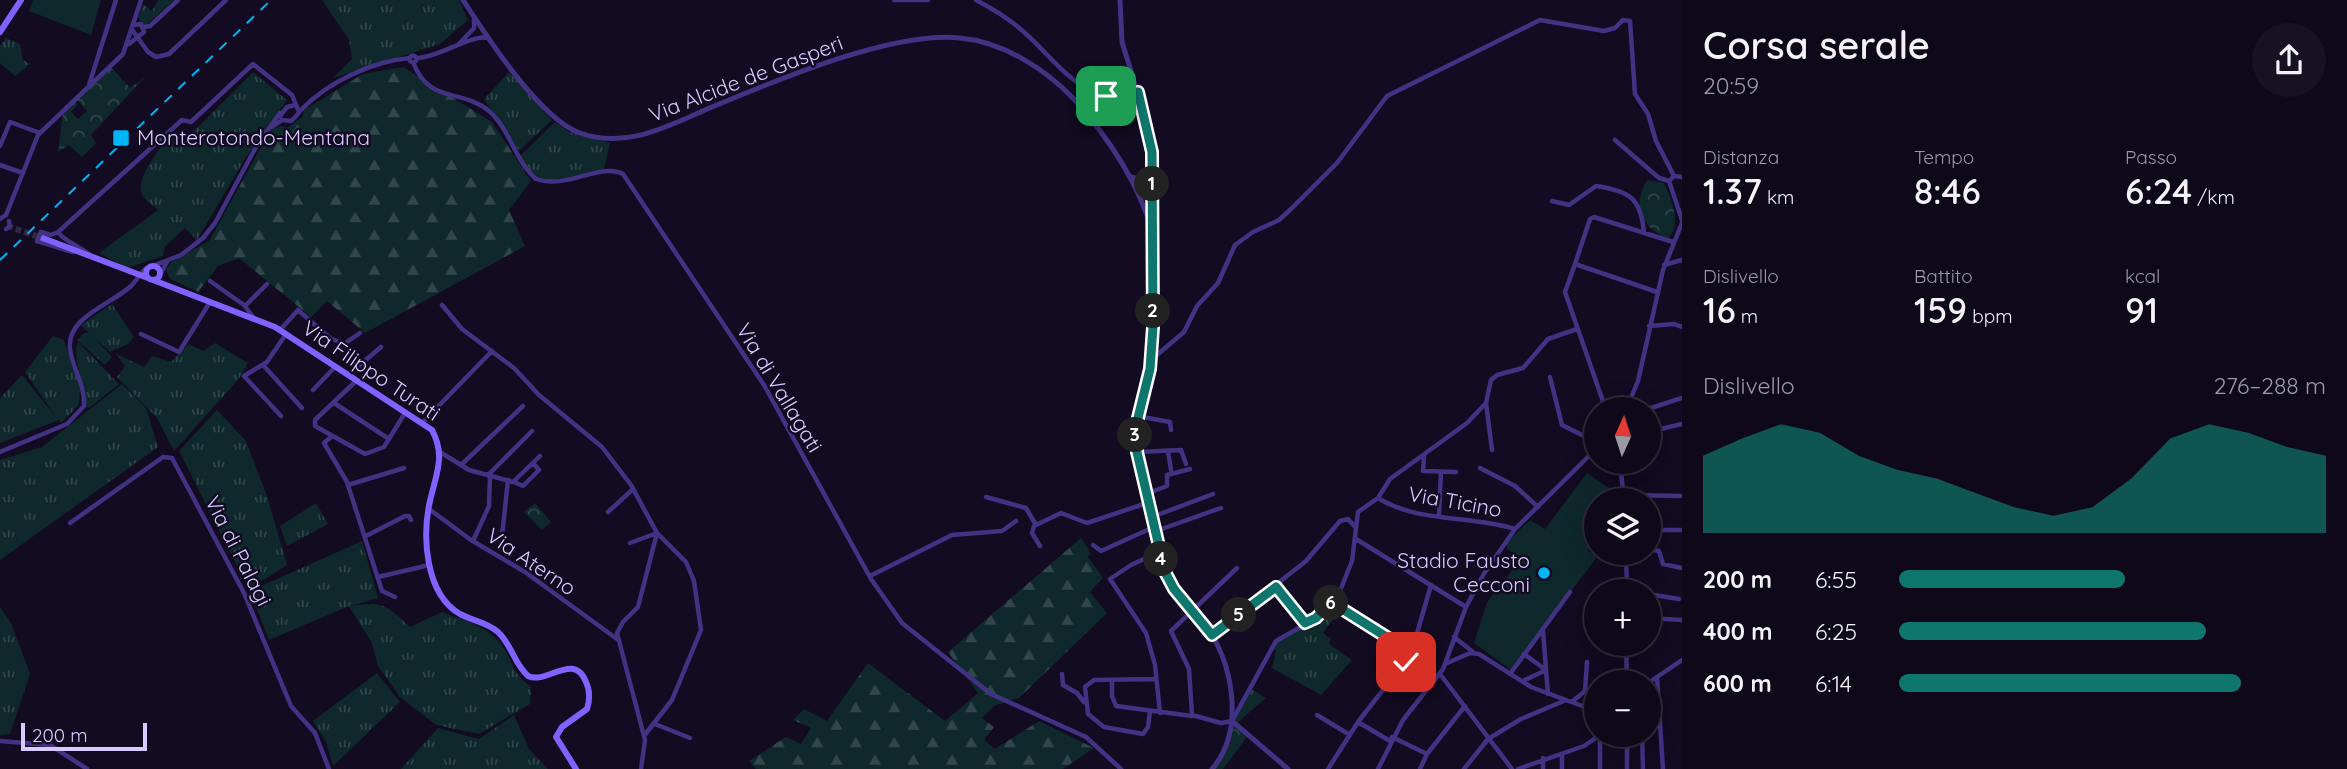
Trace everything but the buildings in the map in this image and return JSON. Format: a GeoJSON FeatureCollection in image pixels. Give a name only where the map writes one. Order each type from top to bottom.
{"type":"FeatureCollection","features":[{"type":"Feature","properties":{"kind":"main road"},"geometry":{"type":"LineString","coordinates":[[0,32],[21,0]]}},
{"type":"Feature","properties":{"kind":"main road"},"geometry":{"type":"LineString","coordinates":[[39,237],[128,270],[146,269],[151,279],[161,274]]}},
{"type":"Feature","properties":{"kind":"main road","name":"Via Filippo Turati"},"geometry":{"type":"LineString","coordinates":[[146,269],[161,274],[177,289]]}},
{"type":"Feature","properties":{"kind":"main road","name":"Via Filippo Turati"},"geometry":{"type":"LineString","coordinates":[[151,279],[283,332],[432,430],[440,445],[440,466],[429,509],[428,558],[436,585],[448,605],[459,614],[496,630],[519,667],[530,677],[542,678],[563,668],[579,671],[587,683],[588,706],[556,735],[561,749],[576,769]]}},
{"type":"Feature","properties":{"kind":"street"},"geometry":{"type":"LineString","coordinates":[[89,85],[116,0]]}},
{"type":"Feature","properties":{"kind":"street"},"geometry":{"type":"LineString","coordinates":[[128,45],[141,0]]}},
{"type":"Feature","properties":{"kind":"street"},"geometry":{"type":"LineString","coordinates":[[133,28],[150,26],[178,0]]}},
{"type":"Feature","properties":{"kind":"street"},"geometry":{"type":"LineString","coordinates":[[133,28],[138,39],[156,57],[169,54],[226,0]]}},
{"type":"Feature","properties":{"kind":"street","name":"Via Alcide de Gasperi"},"geometry":{"type":"LineString","coordinates":[[463,0],[491,40],[558,121],[584,135],[618,139],[652,132],[774,81],[843,58],[922,40],[964,38],[1015,55],[1054,79],[1092,120],[1137,189],[1152,230]]}},
{"type":"Feature","properties":{"kind":"street"},"geometry":{"type":"LineString","coordinates":[[894,0],[928,0]]}},
{"type":"Feature","properties":{"kind":"street"},"geometry":{"type":"LineString","coordinates":[[976,0],[1023,31],[1055,66],[1083,86],[1108,96],[1138,92]]}},
{"type":"Feature","properties":{"kind":"street"},"geometry":{"type":"LineString","coordinates":[[1120,0],[1123,47],[1138,92],[1152,158],[1151,360],[1137,416],[1137,452],[1147,503],[1159,552],[1170,582],[1212,635],[1227,676],[1232,721],[1288,769]]}},
{"type":"Feature","properties":{"kind":"street"},"geometry":{"type":"LineString","coordinates":[[137,15],[143,25]]}},
{"type":"Feature","properties":{"kind":"street"},"geometry":{"type":"LineString","coordinates":[[456,47],[474,28],[474,16]]}},
{"type":"Feature","properties":{"kind":"street"},"geometry":{"type":"LineString","coordinates":[[1151,360],[1182,335],[1197,306],[1218,283],[1235,245],[1291,209],[1338,163],[1385,99],[1536,21],[1546,19],[1604,31],[1615,28],[1623,20],[1630,21],[1635,94],[1648,114],[1656,141],[1674,176]]}},
{"type":"Feature","properties":{"kind":"street"},"geometry":{"type":"LineString","coordinates":[[4,223],[40,133],[128,45],[138,39],[143,25]]}},
{"type":"Feature","properties":{"kind":"street"},"geometry":{"type":"LineString","coordinates":[[474,28],[483,28],[480,36]]}},
{"type":"Feature","properties":{"kind":"street"},"geometry":{"type":"LineString","coordinates":[[269,130],[282,120],[291,121],[314,100],[371,65],[438,55],[480,36],[491,40]]}},
{"type":"Feature","properties":{"kind":"street","name":"Via di Vallagati"},"geometry":{"type":"LineString","coordinates":[[413,59],[419,77],[429,87],[488,111],[536,179],[564,182],[611,171],[624,175],[764,385],[870,576],[902,623],[922,642],[1001,700],[1086,737],[1121,769]]}},
{"type":"Feature","properties":{"kind":"street"},"geometry":{"type":"LineString","coordinates":[[39,237],[58,232],[182,120],[191,122],[205,111],[253,64],[288,92],[299,112]]}},
{"type":"Feature","properties":{"kind":"street"},"geometry":{"type":"LineString","coordinates":[[0,452],[67,424],[84,406],[85,391],[70,350],[71,334],[80,321],[131,286],[146,269],[194,247],[215,223],[280,113],[294,105],[314,100]]}},
{"type":"Feature","properties":{"kind":"street"},"geometry":{"type":"LineString","coordinates":[[280,113],[282,120]]}},
{"type":"Feature","properties":{"kind":"street"},"geometry":{"type":"LineString","coordinates":[[0,146],[10,122],[40,133]]}},
{"type":"Feature","properties":{"kind":"street"},"geometry":{"type":"LineString","coordinates":[[1615,141],[1654,175],[1669,181]]}},
{"type":"Feature","properties":{"kind":"street"},"geometry":{"type":"LineString","coordinates":[[1141,180],[1150,170],[1152,158]]}},
{"type":"Feature","properties":{"kind":"street"},"geometry":{"type":"LineString","coordinates":[[0,165],[23,173]]}},
{"type":"Feature","properties":{"kind":"street"},"geometry":{"type":"LineString","coordinates":[[1129,176],[1141,180],[1152,189]]}},
{"type":"Feature","properties":{"kind":"street"},"geometry":{"type":"LineString","coordinates":[[1669,181],[1674,176]]}},
{"type":"Feature","properties":{"kind":"street"},"geometry":{"type":"LineString","coordinates":[[1674,176],[1682,177]]}},
{"type":"Feature","properties":{"kind":"street"},"geometry":{"type":"LineString","coordinates":[[1631,397],[1638,380],[1664,265],[1682,221],[1669,181]]}},
{"type":"Feature","properties":{"kind":"street"},"geometry":{"type":"LineString","coordinates":[[1552,201],[1569,205],[1596,186],[1633,196],[1637,202],[1644,233]]}},
{"type":"Feature","properties":{"kind":"street"},"geometry":{"type":"LineString","coordinates":[[1137,189],[1152,189]]}},
{"type":"Feature","properties":{"kind":"street"},"geometry":{"type":"LineString","coordinates":[[1600,397],[1566,292],[1590,219],[1598,218],[1673,242]]}},
{"type":"Feature","properties":{"kind":"street"},"geometry":{"type":"LineString","coordinates":[[58,232],[59,236],[78,244],[89,255]]}},
{"type":"Feature","properties":{"kind":"street"},"geometry":{"type":"LineString","coordinates":[[161,274],[168,260]]}},
{"type":"Feature","properties":{"kind":"street"},"geometry":{"type":"LineString","coordinates":[[1664,265],[1682,260]]}},
{"type":"Feature","properties":{"kind":"street"},"geometry":{"type":"LineString","coordinates":[[1575,264],[1657,292]]}},
{"type":"Feature","properties":{"kind":"street"},"geometry":{"type":"LineString","coordinates":[[210,281],[245,306],[254,319]]}},
{"type":"Feature","properties":{"kind":"street"},"geometry":{"type":"LineString","coordinates":[[245,306],[267,284]]}},
{"type":"Feature","properties":{"kind":"street"},"geometry":{"type":"LineString","coordinates":[[141,334],[179,352],[210,301]]}},
{"type":"Feature","properties":{"kind":"street"},"geometry":{"type":"LineString","coordinates":[[442,305],[463,329],[514,368],[539,395],[602,447],[633,489],[657,533],[686,562],[694,581],[702,627],[699,641],[672,700],[644,736]]}},
{"type":"Feature","properties":{"kind":"street","name":"Via Filippo Turati"},"geometry":{"type":"LineString","coordinates":[[281,416],[244,376],[263,365],[298,310],[330,338],[344,344],[360,333]]}},
{"type":"Feature","properties":{"kind":"street"},"geometry":{"type":"LineString","coordinates":[[1650,326],[1671,324],[1682,327]]}},
{"type":"Feature","properties":{"kind":"street"},"geometry":{"type":"LineString","coordinates":[[1492,450],[1486,403],[1493,378],[1523,368],[1546,340],[1577,329]]}},
{"type":"Feature","properties":{"kind":"street"},"geometry":{"type":"LineString","coordinates":[[348,375],[381,347]]}},
{"type":"Feature","properties":{"kind":"street"},"geometry":{"type":"LineString","coordinates":[[422,423],[492,351]]}},
{"type":"Feature","properties":{"kind":"street"},"geometry":{"type":"LineString","coordinates":[[263,365],[302,408]]}},
{"type":"Feature","properties":{"kind":"street"},"geometry":{"type":"LineString","coordinates":[[313,390],[335,367]]}},
{"type":"Feature","properties":{"kind":"street"},"geometry":{"type":"LineString","coordinates":[[1550,377],[1562,425],[1584,440]]}},
{"type":"Feature","properties":{"kind":"street"},"geometry":{"type":"LineString","coordinates":[[356,381],[314,423],[365,454],[384,447],[405,413]]}},
{"type":"Feature","properties":{"kind":"street"},"geometry":{"type":"LineString","coordinates":[[1661,405],[1682,398]]}},
{"type":"Feature","properties":{"kind":"street"},"geometry":{"type":"LineString","coordinates":[[1378,498],[1390,479],[1467,423],[1478,408],[1486,403]]}},
{"type":"Feature","properties":{"kind":"street"},"geometry":{"type":"LineString","coordinates":[[334,404],[389,439]]}},
{"type":"Feature","properties":{"kind":"street"},"geometry":{"type":"LineString","coordinates":[[462,464],[523,406]]}},
{"type":"Feature","properties":{"kind":"street"},"geometry":{"type":"LineString","coordinates":[[1137,416],[1170,422],[1171,430]]}},
{"type":"Feature","properties":{"kind":"street"},"geometry":{"type":"LineString","coordinates":[[1661,429],[1682,424]]}},
{"type":"Feature","properties":{"kind":"street"},"geometry":{"type":"LineString","coordinates":[[473,541],[489,506],[488,476],[532,431]]}},
{"type":"Feature","properties":{"kind":"street"},"geometry":{"type":"LineString","coordinates":[[332,436],[324,443],[348,485],[382,591],[395,597]]}},
{"type":"Feature","properties":{"kind":"street"},"geometry":{"type":"LineString","coordinates":[[1168,451],[1171,470]]}},
{"type":"Feature","properties":{"kind":"street"},"geometry":{"type":"LineString","coordinates":[[440,452],[469,470],[523,486],[539,470],[533,463]]}},
{"type":"Feature","properties":{"kind":"street"},"geometry":{"type":"LineString","coordinates":[[1137,452],[1184,452],[1186,464]]}},
{"type":"Feature","properties":{"kind":"street"},"geometry":{"type":"LineString","coordinates":[[1424,455],[1423,471],[1456,472]]}},
{"type":"Feature","properties":{"kind":"street"},"geometry":{"type":"LineString","coordinates":[[514,482],[540,456]]}},
{"type":"Feature","properties":{"kind":"street","name":"Via di Palagi"},"geometry":{"type":"LineString","coordinates":[[70,523],[163,457],[172,458],[243,593],[291,706],[315,733],[329,769]]}},
{"type":"Feature","properties":{"kind":"street"},"geometry":{"type":"LineString","coordinates":[[1378,769],[1391,739],[1440,674],[1466,607],[1485,572],[1515,529],[1584,460]]}},
{"type":"Feature","properties":{"kind":"street"},"geometry":{"type":"LineString","coordinates":[[348,485],[404,468]]}},
{"type":"Feature","properties":{"kind":"street"},"geometry":{"type":"LineString","coordinates":[[1480,468],[1515,486],[1538,507]]}},
{"type":"Feature","properties":{"kind":"street"},"geometry":{"type":"LineString","coordinates":[[1146,494],[1167,486],[1167,475],[1190,469]]}},
{"type":"Feature","properties":{"kind":"street"},"geometry":{"type":"LineString","coordinates":[[1439,515],[1441,472]]}},
{"type":"Feature","properties":{"kind":"street"},"geometry":{"type":"LineString","coordinates":[[502,536],[508,480]]}},
{"type":"Feature","properties":{"kind":"street"},"geometry":{"type":"LineString","coordinates":[[608,512],[633,489]]}},
{"type":"Feature","properties":{"kind":"street"},"geometry":{"type":"LineString","coordinates":[[1151,517],[1213,494]]}},
{"type":"Feature","properties":{"kind":"street"},"geometry":{"type":"LineString","coordinates":[[986,496],[1026,508],[1033,527],[1032,533],[1040,546]]}},
{"type":"Feature","properties":{"kind":"street"},"geometry":{"type":"LineString","coordinates":[[1661,497],[1682,496]]}},
{"type":"Feature","properties":{"kind":"street","name":"Via Ticino"},"geometry":{"type":"LineString","coordinates":[[1356,529],[1359,510],[1378,498],[1398,508],[1489,521],[1515,529]]}},
{"type":"Feature","properties":{"kind":"street"},"geometry":{"type":"LineString","coordinates":[[1033,527],[1061,513],[1087,523],[1147,503]]}},
{"type":"Feature","properties":{"kind":"street"},"geometry":{"type":"LineString","coordinates":[[1093,545],[1097,551],[1102,551],[1154,529],[1222,508]]}},
{"type":"Feature","properties":{"kind":"street","name":"Via Aterno"},"geometry":{"type":"LineString","coordinates":[[429,509],[473,541],[525,572],[617,639]]}},
{"type":"Feature","properties":{"kind":"street"},"geometry":{"type":"LineString","coordinates":[[366,536],[385,529],[405,516],[409,516],[411,520]]}},
{"type":"Feature","properties":{"kind":"street"},"geometry":{"type":"LineString","coordinates":[[1212,635],[1276,587],[1311,555],[1340,521],[1348,519],[1356,529],[1348,573],[1331,602],[1316,618],[1276,641],[1232,721],[1227,745],[1212,769]]}},
{"type":"Feature","properties":{"kind":"street"},"geometry":{"type":"LineString","coordinates":[[870,576],[952,535],[1002,531],[1016,521]]}},
{"type":"Feature","properties":{"kind":"street"},"geometry":{"type":"LineString","coordinates":[[1661,530],[1682,530]]}},
{"type":"Feature","properties":{"kind":"street"},"geometry":{"type":"LineString","coordinates":[[630,543],[657,533]]}},
{"type":"Feature","properties":{"kind":"street"},"geometry":{"type":"LineString","coordinates":[[641,769],[644,736],[617,639],[623,622],[635,612],[642,597],[657,533]]}},
{"type":"Feature","properties":{"kind":"street"},"geometry":{"type":"LineString","coordinates":[[1356,539],[1466,607]]}},
{"type":"Feature","properties":{"kind":"street"},"geometry":{"type":"LineString","coordinates":[[1159,552],[1125,568],[1110,579],[1144,629],[1156,679],[1160,713]]}},
{"type":"Feature","properties":{"kind":"street"},"geometry":{"type":"LineString","coordinates":[[1661,558],[1663,564],[1682,568]]}},
{"type":"Feature","properties":{"kind":"street"},"geometry":{"type":"LineString","coordinates":[[378,577],[425,566]]}},
{"type":"Feature","properties":{"kind":"street"},"geometry":{"type":"LineString","coordinates":[[1193,716],[1189,669],[1171,631],[1237,568]]}},
{"type":"Feature","properties":{"kind":"street"},"geometry":{"type":"LineString","coordinates":[[1328,769],[1358,722],[1412,653],[1431,585]]}},
{"type":"Feature","properties":{"kind":"street"},"geometry":{"type":"LineString","coordinates":[[1276,587],[1305,623]]}},
{"type":"Feature","properties":{"kind":"street"},"geometry":{"type":"LineString","coordinates":[[1510,674],[1570,592]]}},
{"type":"Feature","properties":{"kind":"street"},"geometry":{"type":"LineString","coordinates":[[1661,596],[1679,599]]}},
{"type":"Feature","properties":{"kind":"street"},"geometry":{"type":"LineString","coordinates":[[1331,602],[1412,653]]}},
{"type":"Feature","properties":{"kind":"street"},"geometry":{"type":"LineString","coordinates":[[1661,619],[1682,620]]}},
{"type":"Feature","properties":{"kind":"street"},"geometry":{"type":"LineString","coordinates":[[1543,630],[1548,694]]}},
{"type":"Feature","properties":{"kind":"street"},"geometry":{"type":"LineString","coordinates":[[1454,637],[1474,653],[1523,682],[1584,706]]}},
{"type":"Feature","properties":{"kind":"street"},"geometry":{"type":"LineString","coordinates":[[1445,664],[1474,653]]}},
{"type":"Feature","properties":{"kind":"street"},"geometry":{"type":"LineString","coordinates":[[1524,654],[1546,670]]}},
{"type":"Feature","properties":{"kind":"street"},"geometry":{"type":"LineString","coordinates":[[1661,674],[1682,660]]}},
{"type":"Feature","properties":{"kind":"street"},"geometry":{"type":"LineString","coordinates":[[1464,769],[1488,739],[1521,719],[1569,701],[1585,691],[1587,662]]}},
{"type":"Feature","properties":{"kind":"street"},"geometry":{"type":"LineString","coordinates":[[1523,682],[1546,670]]}},
{"type":"Feature","properties":{"kind":"street"},"geometry":{"type":"LineString","coordinates":[[1062,674],[1063,685],[1077,693],[1085,702]]}},
{"type":"Feature","properties":{"kind":"street"},"geometry":{"type":"LineString","coordinates":[[1440,674],[1511,769]]}},
{"type":"Feature","properties":{"kind":"street"},"geometry":{"type":"LineString","coordinates":[[1150,711],[1146,732],[1133,735],[1098,724],[1088,714],[1085,702],[1088,682],[1156,679]]}},
{"type":"Feature","properties":{"kind":"street"},"geometry":{"type":"LineString","coordinates":[[1112,680],[1115,704],[1222,723],[1232,721]]}},
{"type":"Feature","properties":{"kind":"street"},"geometry":{"type":"LineString","coordinates":[[1420,769],[1427,754],[1465,706]]}},
{"type":"Feature","properties":{"kind":"street"},"geometry":{"type":"LineString","coordinates":[[1317,715],[1350,734]]}},
{"type":"Feature","properties":{"kind":"street"},"geometry":{"type":"LineString","coordinates":[[1358,722],[1427,754]]}},
{"type":"Feature","properties":{"kind":"street"},"geometry":{"type":"LineString","coordinates":[[655,724],[690,738]]}},
{"type":"Feature","properties":{"kind":"street"},"geometry":{"type":"LineString","coordinates":[[1661,738],[1663,769]]}},
{"type":"Feature","properties":{"kind":"street"},"geometry":{"type":"LineString","coordinates":[[0,741],[50,745],[87,769]]}},
{"type":"Feature","properties":{"kind":"street"},"geometry":{"type":"LineString","coordinates":[[1518,769],[1543,758],[1562,754],[1584,743]]}},
{"type":"Feature","properties":{"kind":"street"},"geometry":{"type":"LineString","coordinates":[[1600,747],[1600,769]]}},
{"type":"Feature","properties":{"kind":"street"},"geometry":{"type":"LineString","coordinates":[[1627,747],[1627,769]]}},
{"type":"Feature","properties":{"kind":"street"},"geometry":{"type":"LineString","coordinates":[[1642,747],[1643,769]]}},
{"type":"Feature","properties":{"kind":"street"},"geometry":{"type":"LineString","coordinates":[[1562,754],[1562,769]]}},
{"type":"Feature","properties":{"kind":"street"},"geometry":{"type":"LineString","coordinates":[[1543,758],[1543,769]]}},
{"type":"Feature","properties":{"kind":"green space"},"geometry":{"type":"Polygon","coordinates":[[[33,0],[101,0],[91,35],[29,11],[33,0]]]}},
{"type":"Feature","properties":{"kind":"green space"},"geometry":{"type":"Polygon","coordinates":[[[158,0],[174,0],[145,26],[138,17],[143,4],[152,11],[158,0]]]}},
{"type":"Feature","properties":{"kind":"green space"},"geometry":{"type":"Polygon","coordinates":[[[322,0],[459,0],[468,20],[440,44],[333,78],[352,59],[349,40],[322,0]]]}},
{"type":"Feature","properties":{"kind":"green space"},"geometry":{"type":"Polygon","coordinates":[[[6,38],[20,44],[23,60],[30,64],[15,76],[0,63],[0,46],[6,38]]]}},
{"type":"Feature","properties":{"kind":"green space"},"geometry":{"type":"Polygon","coordinates":[[[111,67],[130,88],[146,76],[91,135],[96,143],[82,157],[69,145],[58,152],[63,112],[74,101],[78,104],[71,112],[78,119],[87,111],[77,100],[111,67]]]}},
{"type":"Feature","properties":{"kind":"green space"},"geometry":{"type":"Polygon","coordinates":[[[403,67],[492,122],[531,181],[509,210],[525,246],[365,333],[327,301],[311,317],[239,258],[218,266],[198,292],[170,279],[166,270],[171,262],[209,241],[270,131],[280,126],[288,127],[302,117],[304,110],[363,74],[403,67]]]}},
{"type":"Feature","properties":{"kind":"green space"},"geometry":{"type":"Polygon","coordinates":[[[253,72],[287,100],[246,157],[197,240],[185,228],[165,246],[163,256],[127,268],[99,253],[158,210],[142,194],[142,179],[172,134],[184,141],[253,72]]]}},
{"type":"Feature","properties":{"kind":"green space"},"geometry":{"type":"Polygon","coordinates":[[[509,72],[552,120],[519,151],[484,99],[509,72]]]}},
{"type":"Feature","properties":{"kind":"green space"},"geometry":{"type":"Polygon","coordinates":[[[555,122],[569,132],[610,143],[604,169],[558,181],[540,179],[533,174],[520,156],[555,122]]]}},
{"type":"Feature","properties":{"kind":"green space"},"geometry":{"type":"Polygon","coordinates":[[[1647,180],[1664,183],[1670,197],[1675,219],[1668,239],[1651,228],[1642,215],[1640,199],[1647,180]]]}},
{"type":"Feature","properties":{"kind":"green space"},"geometry":{"type":"Polygon","coordinates":[[[112,304],[134,337],[128,344],[110,352],[94,338],[112,357],[105,365],[77,340],[84,333],[89,333],[81,325],[112,304]]]}},
{"type":"Feature","properties":{"kind":"green space"},"geometry":{"type":"Polygon","coordinates":[[[53,336],[64,340],[80,389],[79,405],[61,423],[59,420],[0,443],[0,398],[22,375],[56,417],[25,372],[53,336]]]}},
{"type":"Feature","properties":{"kind":"green space"},"geometry":{"type":"Polygon","coordinates":[[[78,342],[119,384],[89,408],[86,407],[85,390],[78,366],[78,342]]]}},
{"type":"Feature","properties":{"kind":"green space"},"geometry":{"type":"Polygon","coordinates":[[[215,343],[248,363],[238,380],[174,451],[157,418],[117,377],[125,366],[116,354],[144,367],[152,356],[171,362],[189,344],[203,351],[215,343]]]}},
{"type":"Feature","properties":{"kind":"green space"},"geometry":{"type":"Polygon","coordinates":[[[122,384],[146,408],[158,447],[0,560],[0,460],[42,447],[122,384]]]}},
{"type":"Feature","properties":{"kind":"green space"},"geometry":{"type":"Polygon","coordinates":[[[217,410],[246,441],[267,496],[287,565],[249,589],[179,451],[217,410]]]}},
{"type":"Feature","properties":{"kind":"green space","name":"Stadio Fausto Cecconi"},"geometry":{"type":"Polygon","coordinates":[[[1586,474],[1609,488],[1584,488],[1584,565],[1591,565],[1511,670],[1474,643],[1487,602],[1521,559],[1507,549],[1507,542],[1530,520],[1545,529],[1586,474]]]}},
{"type":"Feature","properties":{"kind":"green space"},"geometry":{"type":"Polygon","coordinates":[[[316,503],[328,524],[287,546],[280,526],[316,503]]]}},
{"type":"Feature","properties":{"kind":"green space"},"geometry":{"type":"Polygon","coordinates":[[[535,503],[551,522],[542,530],[524,512],[535,503]]]}},
{"type":"Feature","properties":{"kind":"green space"},"geometry":{"type":"Polygon","coordinates":[[[1081,538],[1091,553],[1088,557],[1103,578],[1090,592],[1107,613],[1019,698],[994,706],[982,718],[994,727],[984,740],[995,749],[1039,721],[1094,748],[1063,769],[756,769],[749,761],[786,737],[801,744],[811,728],[793,720],[804,709],[827,721],[868,663],[945,721],[978,693],[948,652],[1081,538]]]}},
{"type":"Feature","properties":{"kind":"green space"},"geometry":{"type":"Polygon","coordinates":[[[362,541],[378,598],[350,606],[383,606],[410,627],[442,612],[481,627],[500,643],[519,676],[531,687],[530,704],[479,734],[436,725],[400,697],[378,666],[372,643],[349,606],[269,640],[250,591],[362,541]]]}},
{"type":"Feature","properties":{"kind":"green space"},"geometry":{"type":"Polygon","coordinates":[[[0,607],[11,623],[30,674],[10,734],[0,735],[0,607]]]}},
{"type":"Feature","properties":{"kind":"green space"},"geometry":{"type":"Polygon","coordinates":[[[1329,607],[1337,613],[1323,633],[1331,639],[1329,644],[1352,660],[1321,695],[1272,668],[1276,651],[1272,647],[1329,607]]]}},
{"type":"Feature","properties":{"kind":"green space"},"geometry":{"type":"Polygon","coordinates":[[[377,673],[400,702],[333,766],[326,742],[313,721],[377,673]]]}},
{"type":"Feature","properties":{"kind":"green space"},"geometry":{"type":"Polygon","coordinates":[[[1251,689],[1266,698],[1238,722],[1234,719],[1251,689]]]}},
{"type":"Feature","properties":{"kind":"green space"},"geometry":{"type":"Polygon","coordinates":[[[514,715],[529,749],[548,769],[401,769],[438,728],[479,739],[514,715]]]}},
{"type":"Feature","properties":{"kind":"green space"},"geometry":{"type":"Polygon","coordinates":[[[1234,720],[1247,737],[1223,769],[1212,769],[1227,749],[1234,720]]]}},
{"type":"Feature","properties":{"kind":"tunnel"},"geometry":{"type":"LineString","coordinates":[[7,226],[40,237]]}},
{"type":"Feature","properties":{"kind":"railway"},"geometry":{"type":"LineString","coordinates":[[0,260],[271,0]]}},
{"type":"Feature","properties":{"kind":"place","name":"Monterotondo-Mentana"},"geometry":{"type":"Point","coordinates":[121,138]}},
{"type":"Feature","properties":{"kind":"place","name":"Stadio Fausto Cecconi"},"geometry":{"type":"Point","coordinates":[1544,573]}},
{"type":"Feature","properties":{"kind":"route"},"geometry":{"type":"LineString","coordinates":[[1106,96],[1138,92],[1152,152],[1153,344],[1135,438],[1146,499],[1167,576],[1174,589],[1212,635],[1276,587],[1305,623],[1316,618],[1331,602],[1412,653],[1406,662]]}}]}
